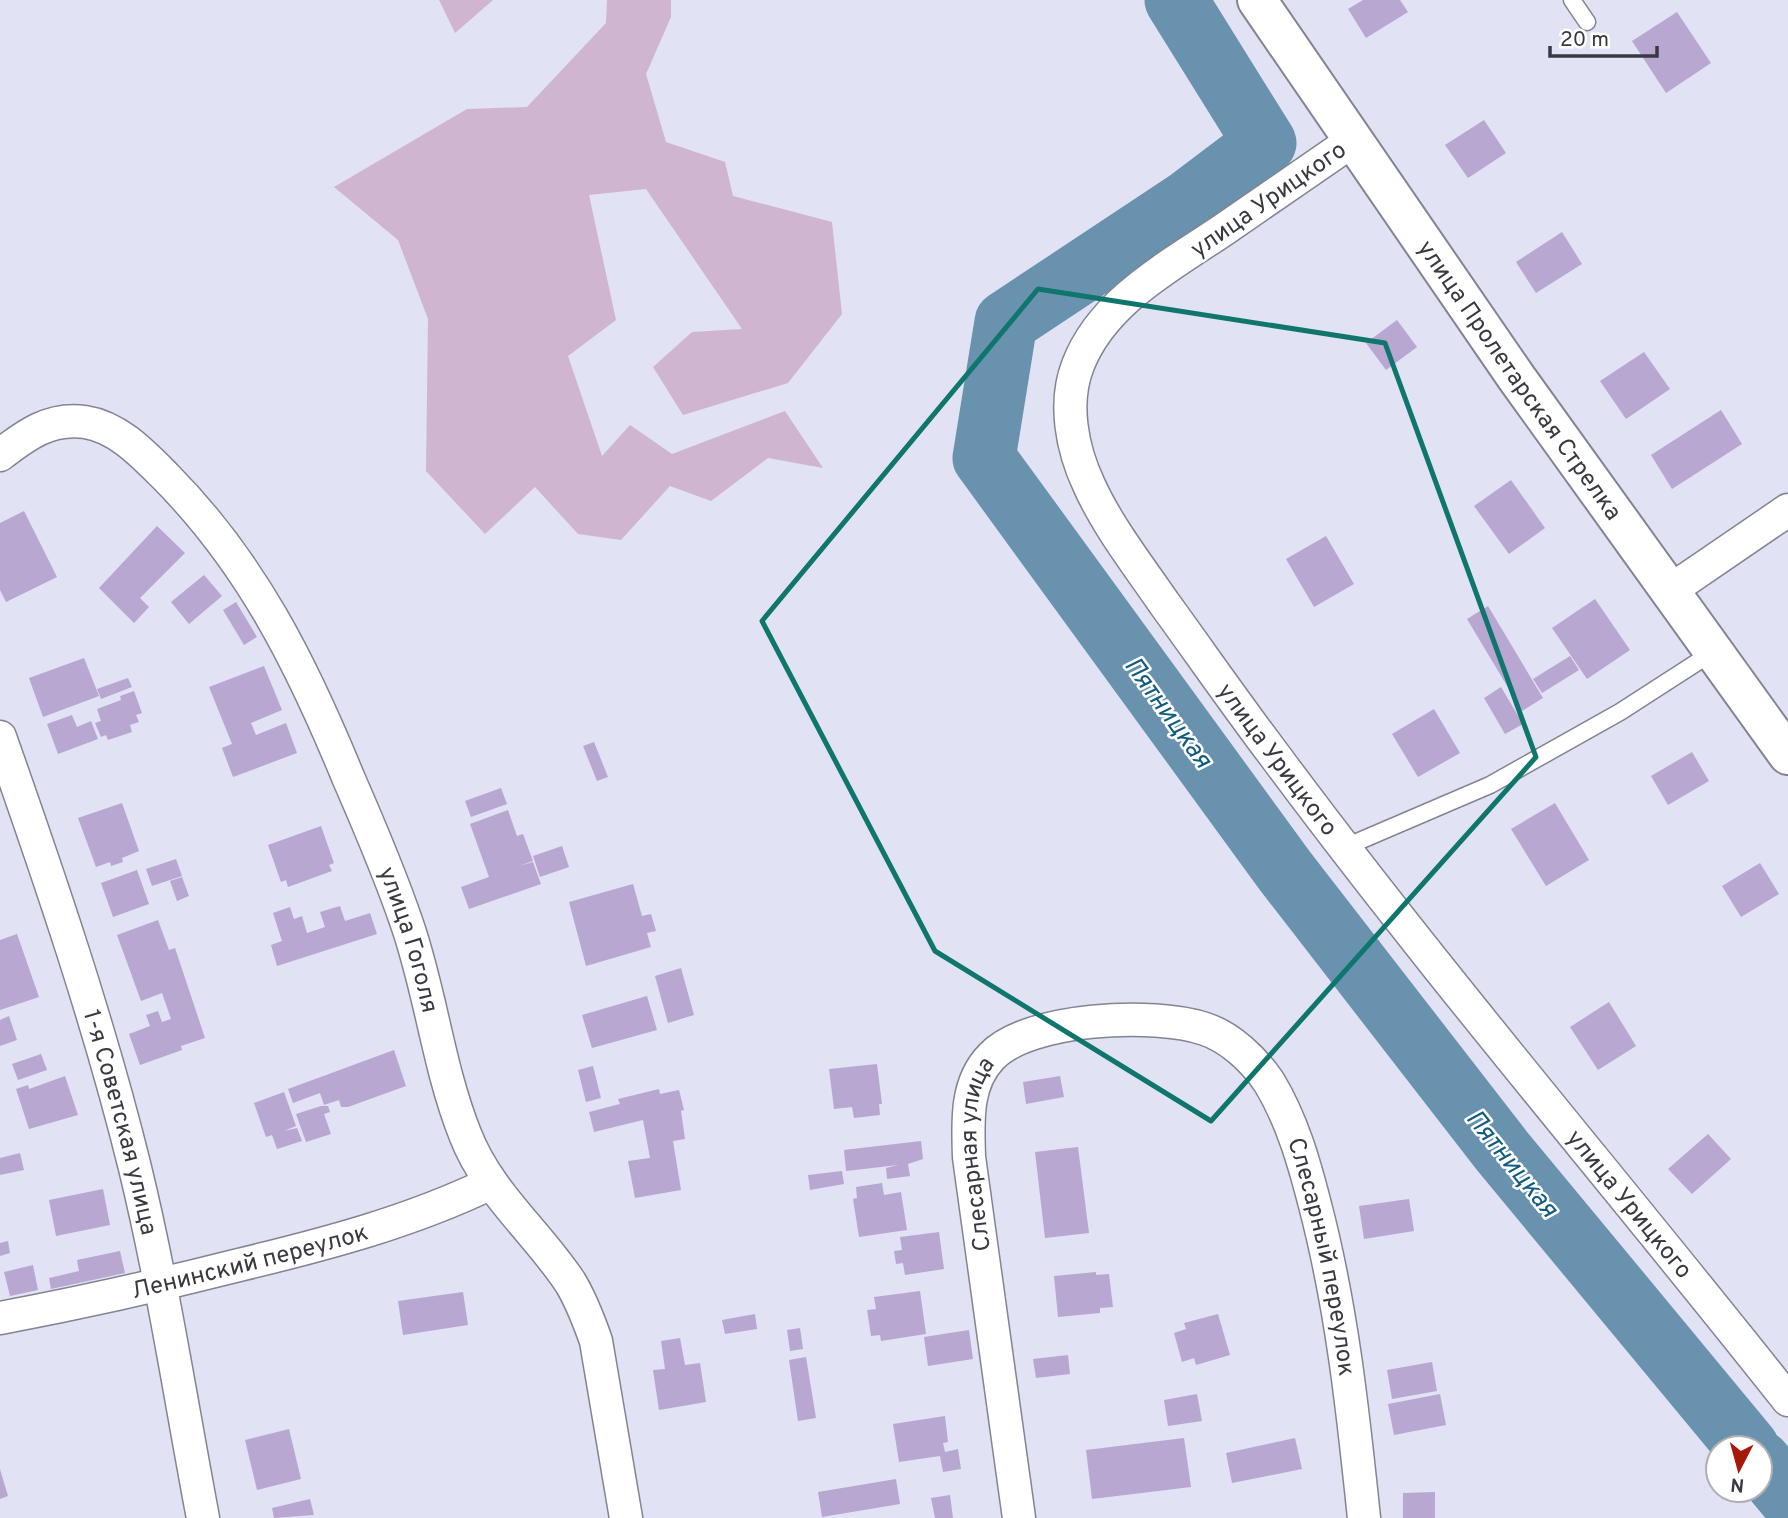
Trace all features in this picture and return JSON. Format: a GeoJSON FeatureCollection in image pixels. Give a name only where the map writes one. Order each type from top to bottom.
{"type":"FeatureCollection","features":[{"type":"Feature","properties":{"kind":"street","name":"улица Пролетарская Стрелка"},"geometry":{"type":"LineString","coordinates":[[1267,4],[1516,377],[1668,592],[1788,755]]}},
{"type":"Feature","properties":{"kind":"street","name":"улица Урицкого"},"geometry":{"type":"LineString","coordinates":[[1355,139],[1136,290],[1098,327],[1077,366],[1070,404],[1077,456],[1105,515],[1223,685],[1343,848],[1489,1034],[1635,1207],[1788,1400]]}},
{"type":"Feature","properties":{"kind":"street","name":"улица Гоголя"},"geometry":{"type":"LineString","coordinates":[[0,455],[28,434],[51,423],[84,422],[119,435],[143,454],[179,490],[236,560],[288,643],[310,685],[407,925],[464,1131],[475,1158],[491,1183],[570,1283],[588,1319],[596,1341],[605,1388],[626,1518]]}},
{"type":"Feature","properties":{"kind":"street"},"geometry":{"type":"LineString","coordinates":[[1668,592],[1788,510]]}},
{"type":"Feature","properties":{"kind":"street","name":"1-я Советская улица"},"geometry":{"type":"LineString","coordinates":[[0,737],[46,869],[108,1068],[135,1170],[203,1518]]}},
{"type":"Feature","properties":{"kind":"street","name":"Слесарная улица"},"geometry":{"type":"LineString","coordinates":[[1019,1518],[969,1157],[969,1101],[978,1075],[991,1056],[1013,1041],[1044,1030],[1147,1020],[1182,1023],[1207,1029]]}},
{"type":"Feature","properties":{"kind":"street","name":"Слесарный переулок"},"geometry":{"type":"LineString","coordinates":[[1207,1029],[1238,1048],[1268,1081],[1298,1143],[1340,1313],[1364,1518]]}},
{"type":"Feature","properties":{"kind":"street","name":"Ленинский переулок"},"geometry":{"type":"LineString","coordinates":[[0,1318],[158,1285],[401,1221],[491,1183]]}},
{"type":"Feature","properties":{"kind":"lane"},"geometry":{"type":"LineString","coordinates":[[1572,0],[1587,22]]}},
{"type":"Feature","properties":{"kind":"lane"},"geometry":{"type":"LineString","coordinates":[[1343,848],[1490,785],[1620,712],[1713,652]]}},
{"type":"Feature","properties":{"kind":"highlighted area"},"geometry":{"type":"Polygon","coordinates":[[[1038,289],[1385,343],[1536,757],[1211,1121],[935,951],[762,621],[1038,289]]]}},
{"type":"Feature","properties":{"kind":"shaded area"},"geometry":{"type":"Polygon","coordinates":[[[439,0],[493,0],[455,33],[439,0]]]}},
{"type":"Feature","properties":{"kind":"shaded area"},"geometry":{"type":"Polygon","coordinates":[[[607,0],[671,0],[671,17],[646,74],[666,142],[725,162],[733,196],[832,222],[842,314],[788,383],[683,415],[653,367],[692,332],[742,329],[646,189],[589,195],[616,320],[568,356],[602,456],[630,425],[672,454],[785,411],[823,468],[768,458],[711,501],[670,486],[621,540],[578,534],[535,487],[485,534],[426,471],[428,319],[398,240],[334,187],[467,109],[527,107],[606,23],[607,0]]]}},
{"type":"Feature","properties":{"kind":"building"},"geometry":{"type":"Polygon","coordinates":[[[1363,0],[1400,0],[1408,12],[1366,38],[1348,9],[1363,0]]]}},
{"type":"Feature","properties":{"kind":"building"},"geometry":{"type":"Polygon","coordinates":[[[1677,12],[1711,63],[1666,93],[1632,41],[1677,12]]]}},
{"type":"Feature","properties":{"kind":"building"},"geometry":{"type":"Polygon","coordinates":[[[1484,120],[1506,153],[1468,178],[1445,145],[1484,120]]]}},
{"type":"Feature","properties":{"kind":"building"},"geometry":{"type":"Polygon","coordinates":[[[1562,232],[1582,264],[1536,293],[1516,262],[1562,232]]]}},
{"type":"Feature","properties":{"kind":"building"},"geometry":{"type":"Polygon","coordinates":[[[1397,320],[1417,347],[1386,370],[1366,343],[1397,320]]]}},
{"type":"Feature","properties":{"kind":"building"},"geometry":{"type":"Polygon","coordinates":[[[1644,352],[1670,389],[1626,419],[1600,381],[1644,352]]]}},
{"type":"Feature","properties":{"kind":"building"},"geometry":{"type":"Polygon","coordinates":[[[1721,410],[1742,444],[1672,489],[1651,455],[1721,410]]]}},
{"type":"Feature","properties":{"kind":"building"},"geometry":{"type":"Polygon","coordinates":[[[1511,480],[1545,528],[1509,554],[1474,506],[1511,480]]]}},
{"type":"Feature","properties":{"kind":"building"},"geometry":{"type":"Polygon","coordinates":[[[24,511],[57,577],[6,602],[0,590],[0,523],[24,511]]]}},
{"type":"Feature","properties":{"kind":"building"},"geometry":{"type":"Polygon","coordinates":[[[157,526],[185,553],[140,598],[149,607],[134,623],[99,588],[157,526]]]}},
{"type":"Feature","properties":{"kind":"building"},"geometry":{"type":"Polygon","coordinates":[[[1326,536],[1354,584],[1314,607],[1286,559],[1326,536]]]}},
{"type":"Feature","properties":{"kind":"building"},"geometry":{"type":"Polygon","coordinates":[[[204,575],[222,596],[189,624],[171,602],[204,575]]]}},
{"type":"Feature","properties":{"kind":"building"},"geometry":{"type":"Polygon","coordinates":[[[1595,599],[1630,650],[1587,679],[1552,628],[1595,599]]]}},
{"type":"Feature","properties":{"kind":"building"},"geometry":{"type":"Polygon","coordinates":[[[236,602],[257,637],[244,645],[223,610],[236,602]]]}},
{"type":"Feature","properties":{"kind":"building"},"geometry":{"type":"Polygon","coordinates":[[[1488,606],[1543,698],[1522,711],[1467,619],[1488,606]]]}},
{"type":"Feature","properties":{"kind":"building"},"geometry":{"type":"Polygon","coordinates":[[[1570,656],[1579,670],[1542,693],[1533,679],[1570,656]]]}},
{"type":"Feature","properties":{"kind":"building"},"geometry":{"type":"Polygon","coordinates":[[[84,658],[99,696],[43,717],[29,678],[84,658]]]}},
{"type":"Feature","properties":{"kind":"building"},"geometry":{"type":"Polygon","coordinates":[[[264,666],[282,710],[251,723],[256,735],[286,723],[297,753],[233,777],[222,748],[232,744],[209,687],[264,666]]]}},
{"type":"Feature","properties":{"kind":"building"},"geometry":{"type":"Polygon","coordinates":[[[128,678],[132,687],[101,699],[97,689],[128,678]]]}},
{"type":"Feature","properties":{"kind":"building"},"geometry":{"type":"Polygon","coordinates":[[[1501,687],[1523,724],[1505,734],[1484,698],[1501,687]]]}},
{"type":"Feature","properties":{"kind":"building"},"geometry":{"type":"Polygon","coordinates":[[[134,691],[142,713],[136,715],[139,722],[130,725],[132,732],[108,740],[106,735],[101,737],[95,723],[101,721],[97,709],[121,700],[120,696],[134,691]]]}},
{"type":"Feature","properties":{"kind":"building"},"geometry":{"type":"Polygon","coordinates":[[[1434,709],[1460,753],[1418,777],[1392,734],[1434,709]]]}},
{"type":"Feature","properties":{"kind":"building"},"geometry":{"type":"Polygon","coordinates":[[[72,715],[77,727],[91,721],[98,739],[58,754],[47,724],[72,715]]]}},
{"type":"Feature","properties":{"kind":"building"},"geometry":{"type":"Polygon","coordinates":[[[594,742],[608,777],[597,781],[583,746],[594,742]]]}},
{"type":"Feature","properties":{"kind":"building"},"geometry":{"type":"Polygon","coordinates":[[[1692,752],[1709,781],[1668,805],[1651,776],[1692,752]]]}},
{"type":"Feature","properties":{"kind":"building"},"geometry":{"type":"Polygon","coordinates":[[[501,788],[507,804],[471,817],[465,801],[501,788]]]}},
{"type":"Feature","properties":{"kind":"building"},"geometry":{"type":"Polygon","coordinates":[[[122,803],[139,851],[122,858],[123,862],[111,866],[110,862],[96,867],[78,818],[122,803]]]}},
{"type":"Feature","properties":{"kind":"building"},"geometry":{"type":"Polygon","coordinates":[[[1555,803],[1589,860],[1546,886],[1511,829],[1555,803]]]}},
{"type":"Feature","properties":{"kind":"building"},"geometry":{"type":"Polygon","coordinates":[[[508,810],[517,836],[523,834],[533,861],[519,866],[533,862],[541,884],[469,909],[461,887],[489,877],[470,824],[508,810]]]}},
{"type":"Feature","properties":{"kind":"building"},"geometry":{"type":"Polygon","coordinates":[[[321,826],[334,863],[329,865],[332,871],[288,887],[286,880],[281,882],[268,845],[321,826]]]}},
{"type":"Feature","properties":{"kind":"building"},"geometry":{"type":"Polygon","coordinates":[[[562,846],[569,867],[540,877],[533,856],[562,846]]]}},
{"type":"Feature","properties":{"kind":"building"},"geometry":{"type":"Polygon","coordinates":[[[176,859],[182,876],[152,886],[146,869],[176,859]]]}},
{"type":"Feature","properties":{"kind":"building"},"geometry":{"type":"Polygon","coordinates":[[[1760,863],[1779,894],[1741,917],[1722,886],[1760,863]]]}},
{"type":"Feature","properties":{"kind":"building"},"geometry":{"type":"Polygon","coordinates":[[[137,870],[149,904],[113,917],[101,883],[137,870]]]}},
{"type":"Feature","properties":{"kind":"building"},"geometry":{"type":"Polygon","coordinates":[[[182,877],[189,896],[177,901],[170,881],[182,877]]]}},
{"type":"Feature","properties":{"kind":"building"},"geometry":{"type":"Polygon","coordinates":[[[633,884],[642,916],[651,914],[656,931],[647,933],[651,947],[586,966],[569,902],[633,884]]]}},
{"type":"Feature","properties":{"kind":"building"},"geometry":{"type":"Polygon","coordinates":[[[340,906],[345,921],[370,913],[377,934],[277,966],[271,945],[282,941],[273,913],[290,907],[294,919],[302,916],[307,933],[325,927],[320,912],[340,906]]]}},
{"type":"Feature","properties":{"kind":"building"},"geometry":{"type":"Polygon","coordinates":[[[158,920],[169,950],[175,948],[205,1038],[181,1046],[182,1050],[140,1065],[129,1034],[150,1026],[146,1015],[158,1011],[162,1022],[171,1019],[162,993],[141,1001],[117,935],[158,920]]]}},
{"type":"Feature","properties":{"kind":"building"},"geometry":{"type":"Polygon","coordinates":[[[17,934],[39,997],[0,1010],[0,940],[17,934]]]}},
{"type":"Feature","properties":{"kind":"building"},"geometry":{"type":"Polygon","coordinates":[[[681,968],[694,1015],[668,1023],[655,976],[681,968]]]}},
{"type":"Feature","properties":{"kind":"building"},"geometry":{"type":"Polygon","coordinates":[[[647,996],[657,1030],[592,1048],[582,1015],[647,996]]]}},
{"type":"Feature","properties":{"kind":"building"},"geometry":{"type":"Polygon","coordinates":[[[1609,1002],[1636,1046],[1598,1070],[1570,1027],[1609,1002]]]}},
{"type":"Feature","properties":{"kind":"building"},"geometry":{"type":"Polygon","coordinates":[[[9,1016],[17,1040],[0,1046],[0,1020],[9,1016]]]}},
{"type":"Feature","properties":{"kind":"building"},"geometry":{"type":"Polygon","coordinates":[[[394,1050],[406,1086],[348,1107],[341,1107],[339,1100],[324,1105],[320,1093],[293,1103],[288,1089],[394,1050]]]}},
{"type":"Feature","properties":{"kind":"building"},"geometry":{"type":"Polygon","coordinates":[[[41,1054],[47,1070],[18,1080],[12,1064],[41,1054]]]}},
{"type":"Feature","properties":{"kind":"building"},"geometry":{"type":"Polygon","coordinates":[[[877,1064],[882,1104],[879,1104],[880,1115],[854,1118],[852,1107],[834,1109],[829,1069],[877,1064]]]}},
{"type":"Feature","properties":{"kind":"building"},"geometry":{"type":"Polygon","coordinates":[[[593,1066],[601,1098],[586,1102],[578,1070],[593,1066]]]}},
{"type":"Feature","properties":{"kind":"building"},"geometry":{"type":"Polygon","coordinates":[[[65,1076],[78,1115],[29,1129],[16,1089],[28,1085],[29,1089],[65,1076]]]}},
{"type":"Feature","properties":{"kind":"building"},"geometry":{"type":"Polygon","coordinates":[[[1060,1076],[1064,1097],[1026,1104],[1023,1082],[1060,1076]]]}},
{"type":"Feature","properties":{"kind":"building"},"geometry":{"type":"Polygon","coordinates":[[[659,1089],[660,1094],[679,1090],[684,1110],[681,1111],[685,1139],[673,1141],[681,1190],[635,1198],[628,1161],[650,1158],[643,1120],[594,1132],[589,1112],[620,1104],[618,1099],[659,1089]]]}},
{"type":"Feature","properties":{"kind":"building"},"geometry":{"type":"Polygon","coordinates":[[[284,1092],[296,1126],[284,1131],[297,1128],[302,1141],[277,1149],[272,1135],[266,1137],[254,1103],[284,1092]]]}},
{"type":"Feature","properties":{"kind":"building"},"geometry":{"type":"Polygon","coordinates":[[[328,1106],[330,1112],[324,1114],[331,1134],[306,1142],[296,1114],[328,1106]]]}},
{"type":"Feature","properties":{"kind":"building"},"geometry":{"type":"Polygon","coordinates":[[[1708,1134],[1731,1159],[1692,1194],[1668,1169],[1708,1134]]]}},
{"type":"Feature","properties":{"kind":"building"},"geometry":{"type":"Polygon","coordinates":[[[921,1141],[923,1159],[908,1164],[910,1176],[887,1179],[886,1168],[898,1165],[846,1171],[844,1150],[921,1141]]]}},
{"type":"Feature","properties":{"kind":"building"},"geometry":{"type":"Polygon","coordinates":[[[1078,1147],[1089,1233],[1045,1238],[1035,1152],[1078,1147]]]}},
{"type":"Feature","properties":{"kind":"building"},"geometry":{"type":"Polygon","coordinates":[[[20,1153],[24,1170],[0,1175],[0,1158],[20,1153]]]}},
{"type":"Feature","properties":{"kind":"building"},"geometry":{"type":"Polygon","coordinates":[[[842,1171],[844,1184],[810,1190],[808,1175],[842,1171]]]}},
{"type":"Feature","properties":{"kind":"building"},"geometry":{"type":"Polygon","coordinates":[[[882,1183],[884,1195],[901,1192],[907,1230],[859,1237],[853,1199],[857,1198],[856,1187],[882,1183]]]}},
{"type":"Feature","properties":{"kind":"building"},"geometry":{"type":"Polygon","coordinates":[[[103,1189],[110,1225],[56,1236],[49,1200],[103,1189]]]}},
{"type":"Feature","properties":{"kind":"building"},"geometry":{"type":"Polygon","coordinates":[[[1409,1199],[1414,1231],[1364,1239],[1359,1206],[1409,1199]]]}},
{"type":"Feature","properties":{"kind":"building"},"geometry":{"type":"Polygon","coordinates":[[[939,1232],[944,1269],[905,1275],[903,1263],[896,1264],[894,1251],[902,1250],[900,1237],[939,1232]]]}},
{"type":"Feature","properties":{"kind":"building"},"geometry":{"type":"Polygon","coordinates":[[[8,1241],[10,1253],[0,1256],[0,1243],[8,1241]]]}},
{"type":"Feature","properties":{"kind":"building"},"geometry":{"type":"Polygon","coordinates":[[[120,1251],[125,1273],[51,1289],[49,1278],[79,1271],[77,1260],[120,1251]]]}},
{"type":"Feature","properties":{"kind":"building"},"geometry":{"type":"Polygon","coordinates":[[[33,1265],[38,1290],[10,1296],[4,1272],[33,1265]]]}},
{"type":"Feature","properties":{"kind":"building"},"geometry":{"type":"Polygon","coordinates":[[[1096,1272],[1096,1275],[1109,1274],[1113,1307],[1100,1308],[1100,1313],[1058,1317],[1054,1276],[1096,1272]]]}},
{"type":"Feature","properties":{"kind":"building"},"geometry":{"type":"Polygon","coordinates":[[[920,1291],[926,1334],[881,1341],[880,1335],[871,1336],[867,1310],[876,1309],[874,1297],[920,1291]]]}},
{"type":"Feature","properties":{"kind":"building"},"geometry":{"type":"Polygon","coordinates":[[[463,1292],[468,1325],[403,1335],[398,1301],[463,1292]]]}},
{"type":"Feature","properties":{"kind":"building"},"geometry":{"type":"Polygon","coordinates":[[[755,1314],[757,1329],[725,1334],[722,1320],[755,1314]]]}},
{"type":"Feature","properties":{"kind":"building"},"geometry":{"type":"Polygon","coordinates":[[[1218,1314],[1230,1355],[1196,1365],[1194,1358],[1182,1362],[1174,1333],[1186,1329],[1184,1323],[1218,1314]]]}},
{"type":"Feature","properties":{"kind":"building"},"geometry":{"type":"Polygon","coordinates":[[[800,1328],[803,1349],[790,1351],[787,1330],[800,1328]]]}},
{"type":"Feature","properties":{"kind":"building"},"geometry":{"type":"Polygon","coordinates":[[[969,1330],[973,1359],[928,1366],[924,1337],[969,1330]]]}},
{"type":"Feature","properties":{"kind":"building"},"geometry":{"type":"Polygon","coordinates":[[[680,1338],[685,1365],[700,1363],[706,1402],[659,1410],[653,1370],[665,1369],[661,1341],[680,1338]]]}},
{"type":"Feature","properties":{"kind":"building"},"geometry":{"type":"Polygon","coordinates":[[[1068,1355],[1070,1374],[1036,1378],[1033,1359],[1068,1355]]]}},
{"type":"Feature","properties":{"kind":"building"},"geometry":{"type":"Polygon","coordinates":[[[806,1357],[816,1418],[798,1421],[789,1360],[806,1357]]]}},
{"type":"Feature","properties":{"kind":"building"},"geometry":{"type":"Polygon","coordinates":[[[1432,1362],[1437,1391],[1392,1399],[1387,1370],[1432,1362]]]}},
{"type":"Feature","properties":{"kind":"building"},"geometry":{"type":"Polygon","coordinates":[[[1197,1394],[1202,1421],[1168,1426],[1164,1400],[1197,1394]]]}},
{"type":"Feature","properties":{"kind":"building"},"geometry":{"type":"Polygon","coordinates":[[[1440,1394],[1446,1425],[1394,1435],[1388,1404],[1440,1394]]]}},
{"type":"Feature","properties":{"kind":"building"},"geometry":{"type":"Polygon","coordinates":[[[945,1416],[948,1442],[943,1443],[945,1452],[958,1449],[961,1469],[943,1472],[940,1456],[899,1462],[893,1424],[945,1416]]]}},
{"type":"Feature","properties":{"kind":"building"},"geometry":{"type":"Polygon","coordinates":[[[289,1429],[301,1479],[257,1490],[245,1440],[289,1429]]]}},
{"type":"Feature","properties":{"kind":"building"},"geometry":{"type":"Polygon","coordinates":[[[1184,1438],[1191,1487],[1092,1499],[1086,1450],[1184,1438]]]}},
{"type":"Feature","properties":{"kind":"building"},"geometry":{"type":"Polygon","coordinates":[[[1295,1438],[1302,1469],[1232,1483],[1226,1453],[1295,1438]]]}},
{"type":"Feature","properties":{"kind":"building"},"geometry":{"type":"Polygon","coordinates":[[[0,1469],[8,1496],[0,1499],[0,1469]]]}},
{"type":"Feature","properties":{"kind":"building"},"geometry":{"type":"Polygon","coordinates":[[[896,1479],[900,1504],[822,1517],[818,1492],[896,1479]]]}},
{"type":"Feature","properties":{"kind":"building"},"geometry":{"type":"Polygon","coordinates":[[[1435,1492],[1435,1518],[1403,1518],[1403,1493],[1435,1492]]]}},
{"type":"Feature","properties":{"kind":"building"},"geometry":{"type":"Polygon","coordinates":[[[950,1495],[953,1518],[935,1518],[931,1498],[950,1495]]]}},
{"type":"Feature","properties":{"kind":"building"},"geometry":{"type":"Polygon","coordinates":[[[310,1499],[314,1515],[274,1518],[272,1508],[310,1499]]]}},
{"type":"Feature","properties":{"kind":"waterway","name":"Пятницкая"},"geometry":{"type":"LineString","coordinates":[[1176,0],[1265,143],[1187,202],[1006,322],[984,458],[1285,871],[1502,1151],[1736,1434]]}},
{"type":"Feature","properties":{"kind":"waterway","name":"Пятницкая"},"geometry":{"type":"LineString","coordinates":[[1774,1479],[1788,1496]]}}]}
